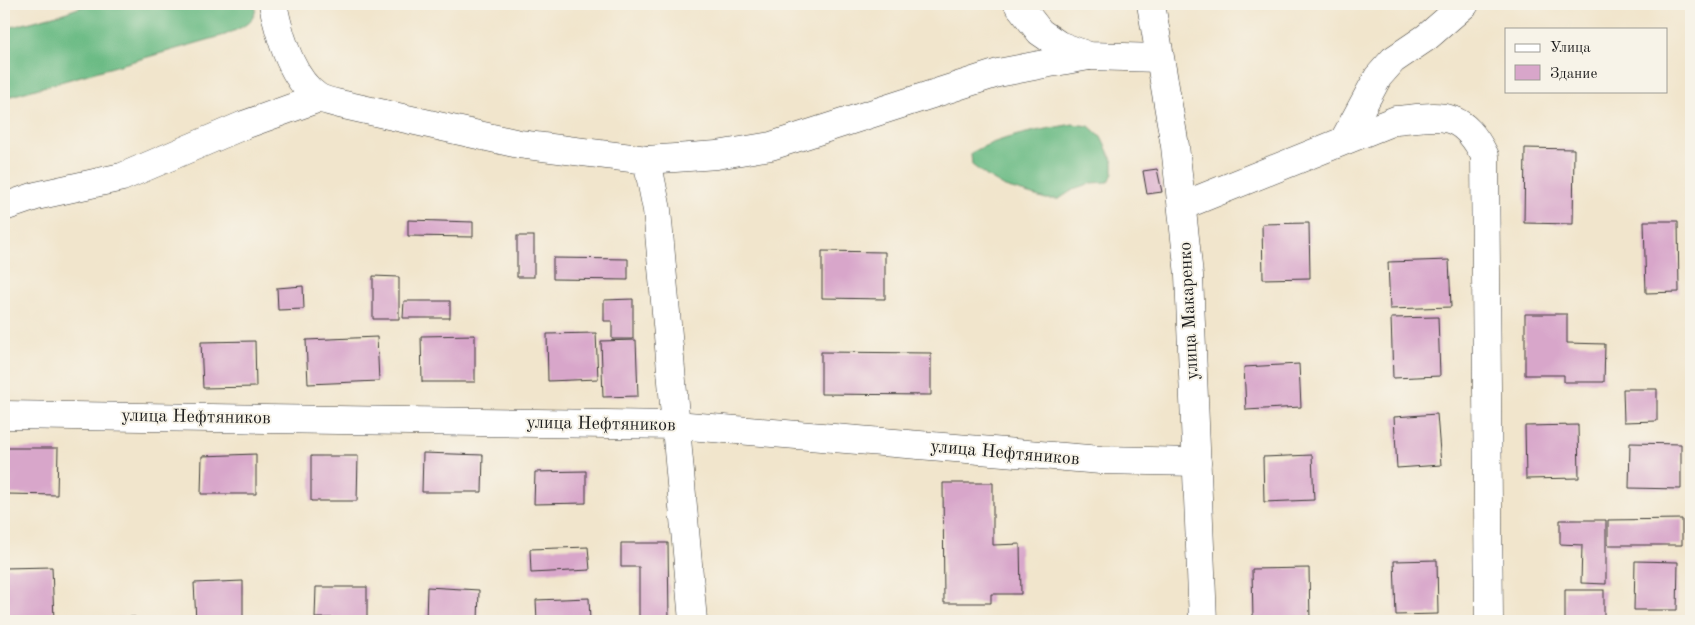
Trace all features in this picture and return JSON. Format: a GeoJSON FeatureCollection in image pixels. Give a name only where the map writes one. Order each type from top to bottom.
{"type":"FeatureCollection","features":[{"type":"Feature","properties":{"kind":"street"},"geometry":{"type":"LineString","coordinates":[[273,4],[288,57],[299,77],[319,98],[519,144],[647,160],[717,155],[771,146],[998,73],[1089,56],[1159,58]]}},
{"type":"Feature","properties":{"kind":"street"},"geometry":{"type":"LineString","coordinates":[[1018,4],[1040,32],[1059,45],[1089,56]]}},
{"type":"Feature","properties":{"kind":"street","name":"улица Макаренко"},"geometry":{"type":"LineString","coordinates":[[1151,4],[1175,146],[1188,275],[1203,621]]}},
{"type":"Feature","properties":{"kind":"street"},"geometry":{"type":"LineString","coordinates":[[1344,140],[1378,77],[1393,60],[1427,37],[1465,4]]}},
{"type":"Feature","properties":{"kind":"street"},"geometry":{"type":"LineString","coordinates":[[4,207],[36,196],[122,177],[244,124],[319,98]]}},
{"type":"Feature","properties":{"kind":"street"},"geometry":{"type":"LineString","coordinates":[[1182,206],[1396,120],[1434,117],[1454,120],[1468,128],[1485,156],[1489,621]]}},
{"type":"Feature","properties":{"kind":"street"},"geometry":{"type":"LineString","coordinates":[[647,160],[657,210],[693,621]]}},
{"type":"Feature","properties":{"kind":"street","name":"улица Нефтяников"},"geometry":{"type":"LineString","coordinates":[[4,415],[676,425],[1101,460],[1197,462]]}},
{"type":"Feature","properties":{"kind":"green space"},"geometry":{"type":"Polygon","coordinates":[[[90,4],[256,4],[256,10],[251,20],[242,27],[225,35],[4,98],[4,29],[61,14],[90,4]]]}},
{"type":"Feature","properties":{"kind":"green space"},"geometry":{"type":"Polygon","coordinates":[[[1073,124],[1089,126],[1101,137],[1113,162],[1113,173],[1109,182],[1091,183],[1076,188],[1059,199],[1046,199],[1005,187],[972,165],[971,153],[982,147],[1020,134],[1073,124]]]}},
{"type":"Feature","properties":{"kind":"building"},"geometry":{"type":"Polygon","coordinates":[[[1525,148],[1574,149],[1573,224],[1524,223],[1525,148]]]}},
{"type":"Feature","properties":{"kind":"building"},"geometry":{"type":"Polygon","coordinates":[[[1157,169],[1162,192],[1147,194],[1143,171],[1157,169]]]}},
{"type":"Feature","properties":{"kind":"building"},"geometry":{"type":"Polygon","coordinates":[[[408,220],[473,222],[473,237],[408,236],[408,220]]]}},
{"type":"Feature","properties":{"kind":"building"},"geometry":{"type":"Polygon","coordinates":[[[1644,221],[1678,221],[1679,292],[1646,293],[1644,221]]]}},
{"type":"Feature","properties":{"kind":"building"},"geometry":{"type":"Polygon","coordinates":[[[1309,223],[1310,278],[1263,279],[1262,224],[1309,223]]]}},
{"type":"Feature","properties":{"kind":"building"},"geometry":{"type":"Polygon","coordinates":[[[517,236],[534,236],[534,277],[517,277],[517,236]]]}},
{"type":"Feature","properties":{"kind":"building"},"geometry":{"type":"Polygon","coordinates":[[[822,251],[885,252],[885,299],[822,298],[822,251]]]}},
{"type":"Feature","properties":{"kind":"building"},"geometry":{"type":"Polygon","coordinates":[[[553,258],[628,259],[628,280],[553,279],[553,258]]]}},
{"type":"Feature","properties":{"kind":"building"},"geometry":{"type":"Polygon","coordinates":[[[1449,260],[1451,307],[1390,309],[1388,262],[1449,260]]]}},
{"type":"Feature","properties":{"kind":"building"},"geometry":{"type":"Polygon","coordinates":[[[373,276],[399,277],[399,319],[373,319],[373,276]]]}},
{"type":"Feature","properties":{"kind":"building"},"geometry":{"type":"Polygon","coordinates":[[[303,286],[304,309],[278,310],[277,288],[303,286]]]}},
{"type":"Feature","properties":{"kind":"building"},"geometry":{"type":"Polygon","coordinates":[[[633,299],[633,339],[612,339],[612,321],[604,321],[604,300],[633,299]]]}},
{"type":"Feature","properties":{"kind":"building"},"geometry":{"type":"Polygon","coordinates":[[[404,301],[450,301],[450,318],[403,318],[404,301]]]}},
{"type":"Feature","properties":{"kind":"building"},"geometry":{"type":"Polygon","coordinates":[[[1525,314],[1567,314],[1567,343],[1605,344],[1604,382],[1564,382],[1564,375],[1525,375],[1525,314]]]}},
{"type":"Feature","properties":{"kind":"building"},"geometry":{"type":"Polygon","coordinates":[[[1438,317],[1440,376],[1393,378],[1391,318],[1438,317]]]}},
{"type":"Feature","properties":{"kind":"building"},"geometry":{"type":"Polygon","coordinates":[[[596,333],[598,379],[548,381],[547,334],[596,333]]]}},
{"type":"Feature","properties":{"kind":"building"},"geometry":{"type":"Polygon","coordinates":[[[475,335],[475,382],[422,382],[421,336],[475,335]]]}},
{"type":"Feature","properties":{"kind":"building"},"geometry":{"type":"Polygon","coordinates":[[[377,337],[379,381],[308,384],[306,340],[377,337]]]}},
{"type":"Feature","properties":{"kind":"building"},"geometry":{"type":"Polygon","coordinates":[[[636,340],[638,396],[603,397],[601,341],[636,340]]]}},
{"type":"Feature","properties":{"kind":"building"},"geometry":{"type":"Polygon","coordinates":[[[255,341],[256,387],[203,388],[201,342],[255,341]]]}},
{"type":"Feature","properties":{"kind":"building"},"geometry":{"type":"Polygon","coordinates":[[[821,352],[931,353],[931,395],[821,394],[821,352]]]}},
{"type":"Feature","properties":{"kind":"building"},"geometry":{"type":"Polygon","coordinates":[[[1299,364],[1301,407],[1246,410],[1244,367],[1299,364]]]}},
{"type":"Feature","properties":{"kind":"building"},"geometry":{"type":"Polygon","coordinates":[[[1623,389],[1657,389],[1657,421],[1624,422],[1623,389]]]}},
{"type":"Feature","properties":{"kind":"building"},"geometry":{"type":"Polygon","coordinates":[[[1437,414],[1441,465],[1397,468],[1394,417],[1437,414]]]}},
{"type":"Feature","properties":{"kind":"building"},"geometry":{"type":"Polygon","coordinates":[[[1578,425],[1579,478],[1526,479],[1525,426],[1578,425]]]}},
{"type":"Feature","properties":{"kind":"building"},"geometry":{"type":"Polygon","coordinates":[[[1630,443],[1681,444],[1681,489],[1629,488],[1630,443]]]}},
{"type":"Feature","properties":{"kind":"building"},"geometry":{"type":"Polygon","coordinates":[[[7,448],[58,448],[57,495],[7,494],[7,448]]]}},
{"type":"Feature","properties":{"kind":"building"},"geometry":{"type":"Polygon","coordinates":[[[423,453],[483,455],[482,492],[422,492],[423,453]]]}},
{"type":"Feature","properties":{"kind":"building"},"geometry":{"type":"Polygon","coordinates":[[[256,454],[256,494],[201,494],[202,456],[256,454]]]}},
{"type":"Feature","properties":{"kind":"building"},"geometry":{"type":"Polygon","coordinates":[[[1312,455],[1314,500],[1264,502],[1263,457],[1312,455]]]}},
{"type":"Feature","properties":{"kind":"building"},"geometry":{"type":"Polygon","coordinates":[[[311,456],[358,456],[357,501],[311,501],[311,456]]]}},
{"type":"Feature","properties":{"kind":"building"},"geometry":{"type":"Polygon","coordinates":[[[586,471],[586,503],[534,504],[535,472],[586,471]]]}},
{"type":"Feature","properties":{"kind":"building"},"geometry":{"type":"Polygon","coordinates":[[[943,483],[993,483],[993,545],[1020,544],[1021,594],[991,594],[991,603],[944,603],[943,483]]]}},
{"type":"Feature","properties":{"kind":"building"},"geometry":{"type":"Polygon","coordinates":[[[1682,519],[1682,545],[1608,545],[1608,520],[1682,519]]]}},
{"type":"Feature","properties":{"kind":"building"},"geometry":{"type":"Polygon","coordinates":[[[1560,520],[1606,520],[1606,584],[1581,583],[1582,545],[1560,544],[1560,520]]]}},
{"type":"Feature","properties":{"kind":"building"},"geometry":{"type":"Polygon","coordinates":[[[621,543],[668,543],[669,621],[639,621],[639,567],[621,567],[621,543]]]}},
{"type":"Feature","properties":{"kind":"building"},"geometry":{"type":"Polygon","coordinates":[[[588,547],[590,570],[531,573],[530,549],[588,547]]]}},
{"type":"Feature","properties":{"kind":"building"},"geometry":{"type":"Polygon","coordinates":[[[1437,560],[1438,614],[1396,615],[1394,561],[1437,560]]]}},
{"type":"Feature","properties":{"kind":"building"},"geometry":{"type":"Polygon","coordinates":[[[1635,561],[1678,562],[1677,610],[1634,610],[1635,561]]]}},
{"type":"Feature","properties":{"kind":"building"},"geometry":{"type":"Polygon","coordinates":[[[52,567],[54,621],[4,621],[4,568],[52,567]]]}},
{"type":"Feature","properties":{"kind":"building"},"geometry":{"type":"Polygon","coordinates":[[[1309,568],[1310,621],[1253,621],[1252,569],[1309,568]]]}},
{"type":"Feature","properties":{"kind":"building"},"geometry":{"type":"Polygon","coordinates":[[[243,581],[243,619],[196,621],[194,583],[243,581]]]}},
{"type":"Feature","properties":{"kind":"building"},"geometry":{"type":"Polygon","coordinates":[[[316,587],[367,587],[367,618],[315,618],[316,587]]]}},
{"type":"Feature","properties":{"kind":"building"},"geometry":{"type":"Polygon","coordinates":[[[427,587],[479,590],[478,621],[426,621],[427,587]]]}},
{"type":"Feature","properties":{"kind":"building"},"geometry":{"type":"Polygon","coordinates":[[[1565,590],[1604,590],[1604,621],[1565,621],[1565,590]]]}},
{"type":"Feature","properties":{"kind":"building"},"geometry":{"type":"Polygon","coordinates":[[[589,598],[590,621],[537,621],[536,600],[589,598]]]}},
{"type":"Feature","properties":{"kind":"building"},"geometry":{"type":"Polygon","coordinates":[[[135,617],[135,621],[107,621],[107,618],[135,617]]]}}]}
